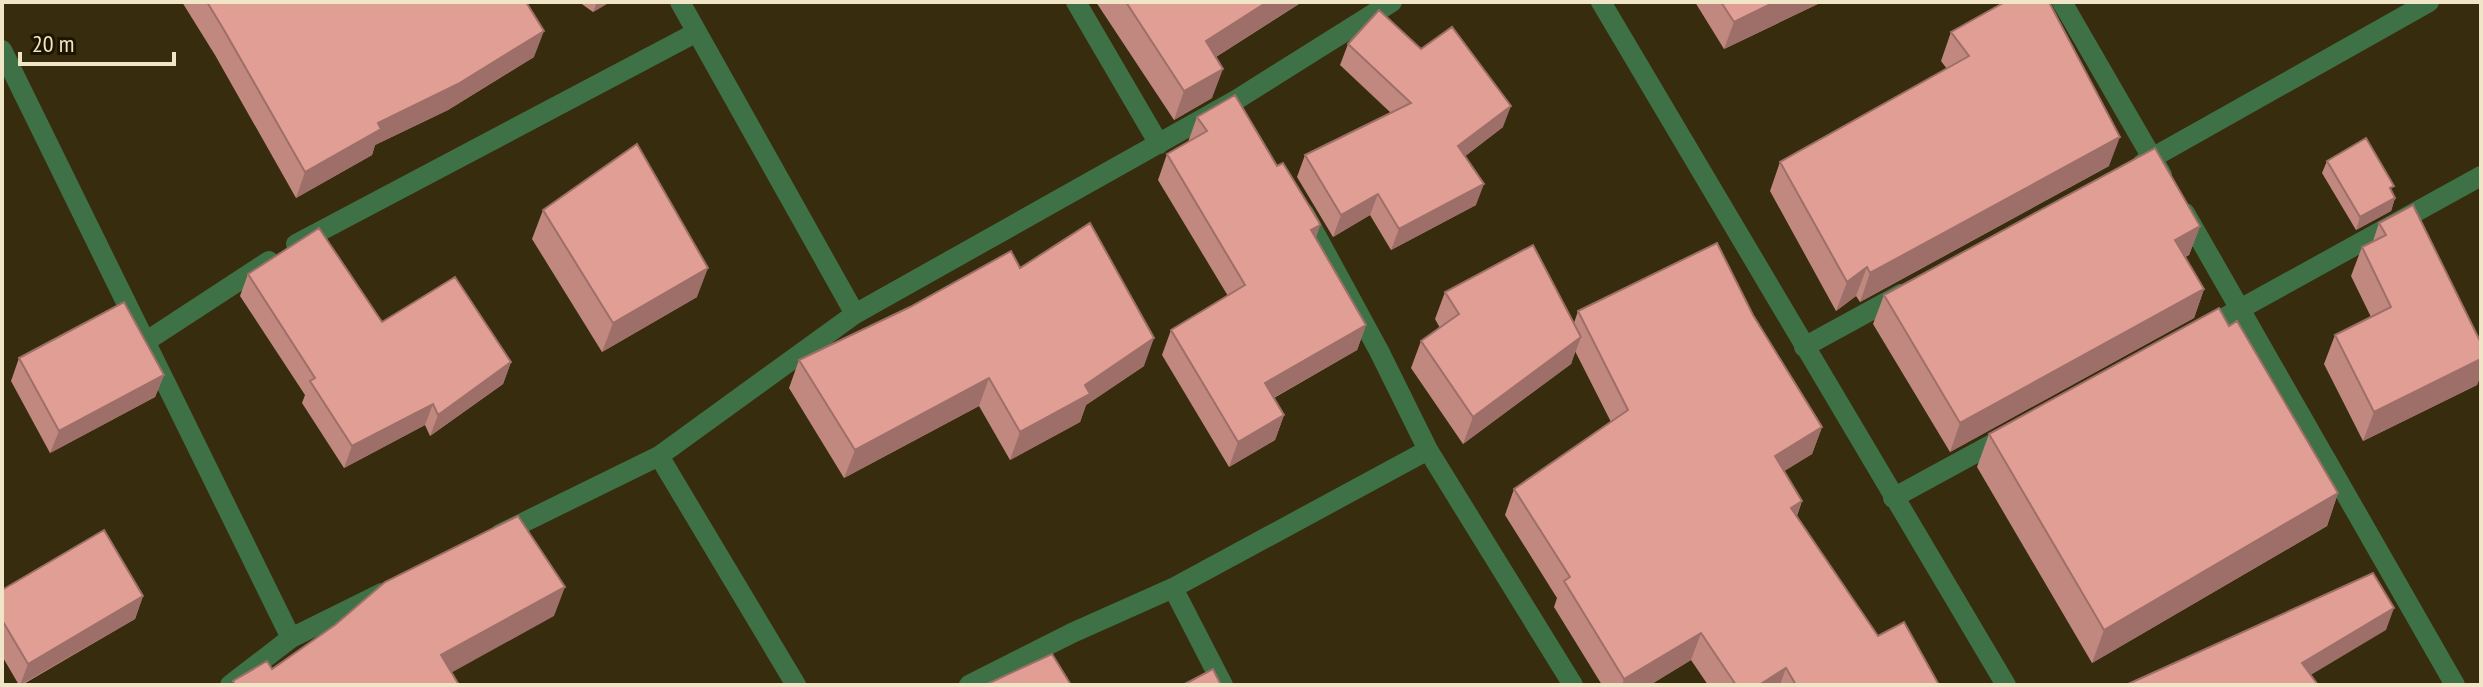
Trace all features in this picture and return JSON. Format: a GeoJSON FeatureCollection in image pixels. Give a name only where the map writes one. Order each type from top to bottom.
{"type":"FeatureCollection","features":[{"type":"Feature","properties":{"kind":"street"},"geometry":{"type":"LineString","coordinates":[[680,2],[855,314]]}},
{"type":"Feature","properties":{"kind":"street"},"geometry":{"type":"LineString","coordinates":[[1076,2],[1159,144]]}},
{"type":"Feature","properties":{"kind":"street"},"geometry":{"type":"LineString","coordinates":[[489,540],[659,456],[855,314],[1159,144],[1239,107],[1392,2]]}},
{"type":"Feature","properties":{"kind":"street"},"geometry":{"type":"LineString","coordinates":[[1601,2],[2006,685]]}},
{"type":"Feature","properties":{"kind":"street"},"geometry":{"type":"LineString","coordinates":[[2062,2],[2455,685]]}},
{"type":"Feature","properties":{"kind":"street"},"geometry":{"type":"LineString","coordinates":[[2125,173],[2429,2]]}},
{"type":"Feature","properties":{"kind":"street"},"geometry":{"type":"LineString","coordinates":[[145,342],[307,237],[697,32]]}},
{"type":"Feature","properties":{"kind":"street"},"geometry":{"type":"LineString","coordinates":[[2,50],[291,638]]}},
{"type":"Feature","properties":{"kind":"street"},"geometry":{"type":"LineString","coordinates":[[2185,339],[2481,176]]}},
{"type":"Feature","properties":{"kind":"street"},"geometry":{"type":"LineString","coordinates":[[1290,190],[1321,241],[1428,450],[1573,685]]}},
{"type":"Feature","properties":{"kind":"street"},"geometry":{"type":"LineString","coordinates":[[1804,347],[1916,286]]}},
{"type":"Feature","properties":{"kind":"street"},"geometry":{"type":"LineString","coordinates":[[1893,498],[2018,430]]}},
{"type":"Feature","properties":{"kind":"street"},"geometry":{"type":"LineString","coordinates":[[969,685],[1072,633],[1173,588],[1428,450]]}},
{"type":"Feature","properties":{"kind":"street"},"geometry":{"type":"LineString","coordinates":[[659,456],[796,685]]}},
{"type":"Feature","properties":{"kind":"street"},"geometry":{"type":"LineString","coordinates":[[230,685],[291,638],[404,582]]}},
{"type":"Feature","properties":{"kind":"street"},"geometry":{"type":"LineString","coordinates":[[1173,588],[1223,685]]}},
{"type":"Feature","properties":{"kind":"building"},"geometry":{"type":"Polygon","coordinates":[[[207,2],[526,2],[544,31],[458,84],[378,123],[381,129],[305,172],[207,2]]]}},
{"type":"Feature","properties":{"kind":"building"},"geometry":{"type":"Polygon","coordinates":[[[1126,2],[1267,2],[1206,41],[1223,69],[1184,91],[1126,2]]]}},
{"type":"Feature","properties":{"kind":"building"},"geometry":{"type":"Polygon","coordinates":[[[1721,2],[1775,2],[1734,22],[1721,2]]]}},
{"type":"Feature","properties":{"kind":"building"},"geometry":{"type":"Polygon","coordinates":[[[2005,2],[2049,2],[2120,137],[1870,273],[1867,267],[1847,282],[1780,162],[1969,56],[1951,32],[2005,2]]]}},
{"type":"Feature","properties":{"kind":"building"},"geometry":{"type":"Polygon","coordinates":[[[1379,10],[1421,49],[1452,27],[1511,106],[1458,146],[1484,184],[1399,229],[1378,194],[1341,215],[1305,155],[1411,103],[1348,44],[1379,10]]]}},
{"type":"Feature","properties":{"kind":"building"},"geometry":{"type":"Polygon","coordinates":[[[1235,95],[1277,166],[1283,163],[1319,222],[1320,225],[1311,230],[1366,325],[1265,383],[1284,415],[1238,442],[1171,330],[1245,285],[1167,154],[1207,131],[1197,117],[1235,95]]]}},
{"type":"Feature","properties":{"kind":"building"},"geometry":{"type":"Polygon","coordinates":[[[2366,138],[2394,186],[2390,188],[2395,198],[2360,217],[2327,161],[2366,138]]]}},
{"type":"Feature","properties":{"kind":"building"},"geometry":{"type":"Polygon","coordinates":[[[637,144],[708,268],[613,323],[543,210],[637,144]]]}},
{"type":"Feature","properties":{"kind":"building"},"geometry":{"type":"Polygon","coordinates":[[[2155,148],[2200,226],[2175,240],[2204,289],[1960,423],[1884,295],[2155,148]]]}},
{"type":"Feature","properties":{"kind":"building"},"geometry":{"type":"Polygon","coordinates":[[[2413,205],[2481,343],[2481,359],[2374,412],[2335,335],[2391,307],[2362,247],[2386,235],[2379,223],[2413,205]]]}},
{"type":"Feature","properties":{"kind":"building"},"geometry":{"type":"Polygon","coordinates":[[[1090,223],[1154,338],[1085,385],[1090,394],[1020,432],[989,378],[855,450],[799,360],[910,307],[1011,251],[1020,268],[1090,223]]]}},
{"type":"Feature","properties":{"kind":"building"},"geometry":{"type":"Polygon","coordinates":[[[319,228],[382,322],[455,277],[511,362],[438,415],[433,404],[352,446],[310,381],[315,378],[248,274],[319,228]]]}},
{"type":"Feature","properties":{"kind":"building"},"geometry":{"type":"Polygon","coordinates":[[[1717,243],[1753,315],[1822,427],[1775,456],[1802,501],[1791,508],[1878,636],[1904,622],[1939,685],[1796,685],[1786,668],[1759,685],[1736,685],[1701,633],[1624,679],[1564,581],[1570,577],[1514,489],[1628,410],[1578,311],[1717,243]]]}},
{"type":"Feature","properties":{"kind":"building"},"geometry":{"type":"Polygon","coordinates":[[[1533,245],[1581,337],[1473,417],[1421,341],[1459,314],[1445,292],[1533,245]]]}},
{"type":"Feature","properties":{"kind":"building"},"geometry":{"type":"Polygon","coordinates":[[[124,302],[164,375],[59,431],[19,358],[124,302]]]}},
{"type":"Feature","properties":{"kind":"building"},"geometry":{"type":"Polygon","coordinates":[[[2219,308],[2229,326],[2237,321],[2338,493],[2104,630],[1989,434],[2219,308]]]}},
{"type":"Feature","properties":{"kind":"building"},"geometry":{"type":"Polygon","coordinates":[[[518,516],[565,587],[441,655],[459,685],[235,685],[233,681],[267,661],[272,669],[335,625],[385,582],[518,516]]]}},
{"type":"Feature","properties":{"kind":"building"},"geometry":{"type":"Polygon","coordinates":[[[104,530],[143,596],[28,664],[2,620],[2,590],[104,530]]]}},
{"type":"Feature","properties":{"kind":"building"},"geometry":{"type":"Polygon","coordinates":[[[2373,573],[2394,608],[2302,663],[2318,685],[2126,685],[2373,573]]]}},
{"type":"Feature","properties":{"kind":"building"},"geometry":{"type":"Polygon","coordinates":[[[1052,654],[1071,685],[985,685],[1052,654]]]}},
{"type":"Feature","properties":{"kind":"building"},"geometry":{"type":"Polygon","coordinates":[[[1213,669],[1221,685],[1183,685],[1213,669]]]}}]}
